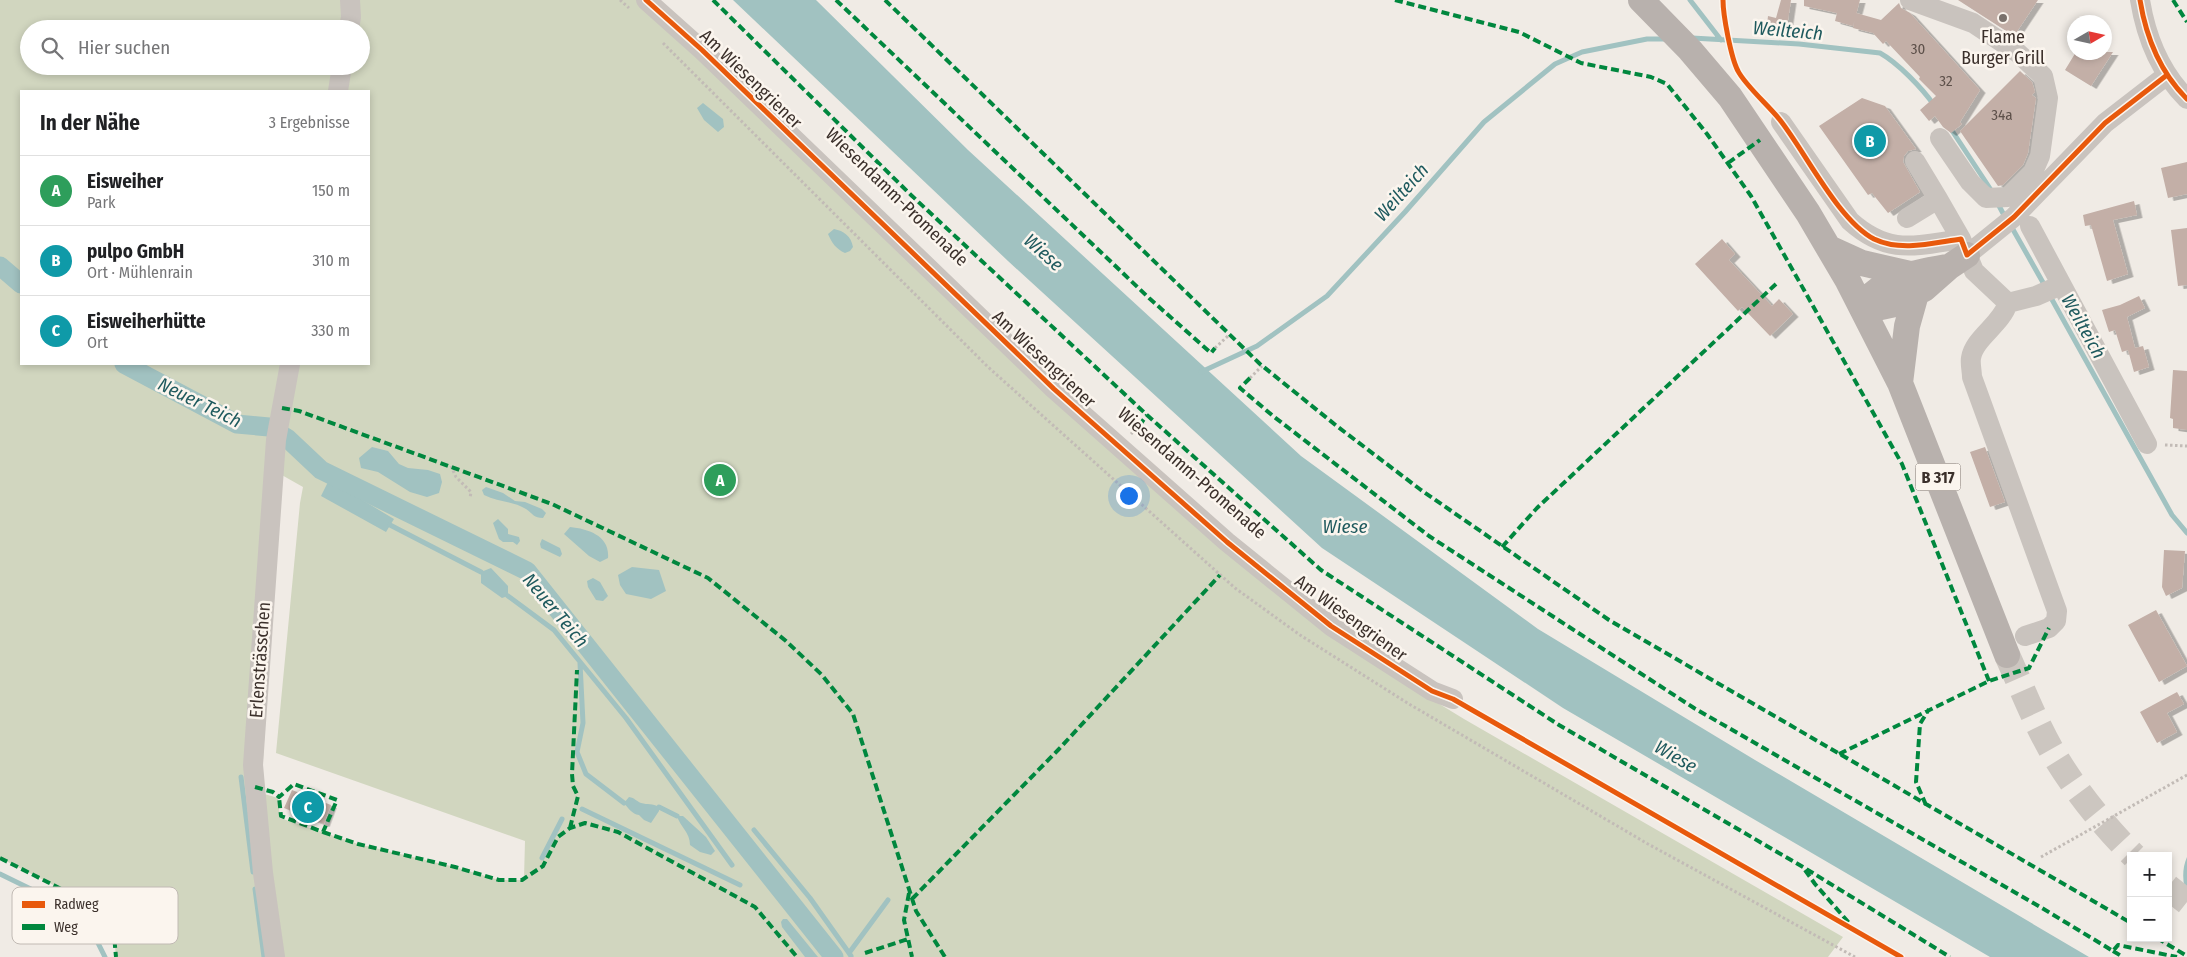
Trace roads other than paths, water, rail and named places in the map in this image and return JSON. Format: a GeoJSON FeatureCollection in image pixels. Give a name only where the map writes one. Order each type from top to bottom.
{"type":"FeatureCollection","features":[{"type":"Feature","properties":{"kind":"main road","name":"B 317"},"geometry":{"type":"LineString","coordinates":[[1641,0],[1669,27],[1730,97],[1829,248],[1862,305],[1900,383],[2007,655]]}},
{"type":"Feature","properties":{"kind":"main road"},"geometry":{"type":"LineString","coordinates":[[1829,248],[1913,284]]}},
{"type":"Feature","properties":{"kind":"main road"},"geometry":{"type":"LineString","coordinates":[[1862,305],[1881,307],[1895,304],[1913,284],[1959,254]]}},
{"type":"Feature","properties":{"kind":"main road"},"geometry":{"type":"LineString","coordinates":[[1900,383],[1913,284]]}},
{"type":"Feature","properties":{"kind":"street"},"geometry":{"type":"LineString","coordinates":[[350,0],[350,20]]}},
{"type":"Feature","properties":{"kind":"street","name":"Am Wiesengriener"},"geometry":{"type":"LineString","coordinates":[[646,0],[702,50],[1054,389],[1227,542],[1332,626],[1432,691],[1453,699]]}},
{"type":"Feature","properties":{"kind":"street"},"geometry":{"type":"LineString","coordinates":[[1910,0],[1973,23],[2018,53],[2043,76],[2048,98],[2040,156],[2033,172],[2008,197],[1986,198],[1970,182],[1940,138]]}},
{"type":"Feature","properties":{"kind":"street"},"geometry":{"type":"LineString","coordinates":[[2140,0],[2150,40],[2167,75],[2187,99]]}},
{"type":"Feature","properties":{"kind":"street"},"geometry":{"type":"LineString","coordinates":[[338,90],[341,75]]}},
{"type":"Feature","properties":{"kind":"street"},"geometry":{"type":"LineString","coordinates":[[1781,122],[1850,220],[1860,229],[1875,239],[1890,245],[1959,254],[2015,224],[2105,123],[2167,75]]}},
{"type":"Feature","properties":{"kind":"street"},"geometry":{"type":"LineString","coordinates":[[1916,161],[1938,198],[1959,254],[2008,303]]}},
{"type":"Feature","properties":{"kind":"street"},"geometry":{"type":"LineString","coordinates":[[1907,218],[1938,198]]}},
{"type":"Feature","properties":{"kind":"street"},"geometry":{"type":"LineString","coordinates":[[2015,224],[2061,285],[2147,444]]}},
{"type":"Feature","properties":{"kind":"street"},"geometry":{"type":"LineString","coordinates":[[2008,303],[2036,296],[2061,285]]}},
{"type":"Feature","properties":{"kind":"street"},"geometry":{"type":"LineString","coordinates":[[2008,303],[2004,314],[1974,348],[1971,359],[1972,377],[2057,611],[2056,621],[2049,628],[2025,636]]}},
{"type":"Feature","properties":{"kind":"street","name":"Erlensträsschen"},"geometry":{"type":"LineString","coordinates":[[276,957],[263,873],[253,765],[277,432],[290,365]]}},
{"type":"Feature","properties":{"kind":"water","name":"Wiese"},"geometry":{"type":"Polygon","coordinates":[[[733,0],[816,0],[968,150],[1301,456],[1538,629],[1755,760],[2089,957],[1990,957],[1563,708],[1322,548],[1008,261],[733,0]]]}},
{"type":"Feature","properties":{"kind":"water"},"geometry":{"type":"Polygon","coordinates":[[[703,103],[723,119],[724,127],[718,132],[704,120],[697,108],[703,103]]]}},
{"type":"Feature","properties":{"kind":"water"},"geometry":{"type":"Polygon","coordinates":[[[834,229],[841,231],[849,237],[853,247],[850,251],[845,253],[839,250],[833,243],[828,234],[834,229]]]}},
{"type":"Feature","properties":{"kind":"water"},"geometry":{"type":"Polygon","coordinates":[[[372,447],[388,451],[399,464],[408,468],[428,470],[440,474],[442,482],[439,493],[427,497],[410,492],[378,472],[361,468],[359,458],[372,447]]]}},
{"type":"Feature","properties":{"kind":"water"},"geometry":{"type":"Polygon","coordinates":[[[329,480],[394,519],[386,532],[321,496],[329,480]]]}},
{"type":"Feature","properties":{"kind":"water"},"geometry":{"type":"Polygon","coordinates":[[[486,487],[503,493],[515,501],[525,502],[542,509],[546,513],[543,518],[538,517],[521,506],[484,495],[482,490],[486,487]]]}},
{"type":"Feature","properties":{"kind":"water"},"geometry":{"type":"Polygon","coordinates":[[[498,519],[508,529],[508,534],[519,537],[520,541],[517,545],[513,542],[503,542],[499,539],[493,523],[498,519]]]}},
{"type":"Feature","properties":{"kind":"water"},"geometry":{"type":"Polygon","coordinates":[[[570,527],[591,532],[602,539],[608,550],[608,558],[600,562],[589,556],[564,534],[570,527]]]}},
{"type":"Feature","properties":{"kind":"water"},"geometry":{"type":"Polygon","coordinates":[[[542,539],[560,548],[562,554],[560,557],[541,548],[542,539]]]}},
{"type":"Feature","properties":{"kind":"water"},"geometry":{"type":"Polygon","coordinates":[[[632,567],[659,570],[666,591],[651,599],[626,594],[620,585],[618,575],[632,567]]]}},
{"type":"Feature","properties":{"kind":"water"},"geometry":{"type":"Polygon","coordinates":[[[491,568],[508,586],[508,596],[502,598],[481,583],[481,572],[491,568]]]}},
{"type":"Feature","properties":{"kind":"water"},"geometry":{"type":"Polygon","coordinates":[[[593,578],[600,582],[608,596],[603,601],[596,600],[588,587],[587,581],[593,578]]]}},
{"type":"Feature","properties":{"kind":"water"},"geometry":{"type":"Polygon","coordinates":[[[629,797],[641,803],[659,807],[659,811],[651,823],[627,807],[624,803],[629,797]]]}},
{"type":"Feature","properties":{"kind":"water"},"geometry":{"type":"Polygon","coordinates":[[[677,816],[683,816],[706,837],[715,851],[711,855],[700,852],[690,845],[687,833],[677,816]]]}},
{"type":"Feature","properties":{"kind":"water"},"geometry":{"type":"Polygon","coordinates":[[[2187,857],[2187,898],[2183,878],[2187,857]]]}},
{"type":"Feature","properties":{"kind":"water"},"geometry":{"type":"Polygon","coordinates":[[[783,919],[787,919],[818,957],[805,957],[782,927],[781,922],[783,919]]]}},
{"type":"Feature","properties":{"kind":"waterway"},"geometry":{"type":"LineString","coordinates":[[1690,0],[1721,40]]}},
{"type":"Feature","properties":{"kind":"waterway","name":"Weilteich"},"geometry":{"type":"LineString","coordinates":[[1692,38],[1799,44],[1880,53],[1909,76],[1934,105]]}},
{"type":"Feature","properties":{"kind":"waterway","name":"Weilteich"},"geometry":{"type":"LineString","coordinates":[[1201,372],[1257,346],[1327,296],[1405,212],[1484,122],[1555,64],[1582,52],[1647,39],[1666,39]]}},
{"type":"Feature","properties":{"kind":"waterway","name":"Weilteich"},"geometry":{"type":"LineString","coordinates":[[1949,126],[1991,190]]}},
{"type":"Feature","properties":{"kind":"waterway","name":"Weilteich"},"geometry":{"type":"LineString","coordinates":[[1997,202],[2006,219]]}},
{"type":"Feature","properties":{"kind":"waterway","name":"Weilteich"},"geometry":{"type":"LineString","coordinates":[[2011,226],[2045,286]]}},
{"type":"Feature","properties":{"kind":"waterway","name":"Neuer Teich"},"geometry":{"type":"LineString","coordinates":[[0,266],[20,283]]}},
{"type":"Feature","properties":{"kind":"waterway","name":"Weilteich"},"geometry":{"type":"LineString","coordinates":[[2050,296],[2172,515],[2187,533]]}},
{"type":"Feature","properties":{"kind":"waterway","name":"Neuer Teich"},"geometry":{"type":"LineString","coordinates":[[126,365],[237,424],[269,427],[287,438],[321,470],[527,571],[834,957]]}},
{"type":"Feature","properties":{"kind":"waterway","name":"Neuer Teich"},"geometry":{"type":"LineString","coordinates":[[323,471],[329,480]]}},
{"type":"Feature","properties":{"kind":"waterway"},"geometry":{"type":"LineString","coordinates":[[390,525],[481,572]]}},
{"type":"Feature","properties":{"kind":"waterway"},"geometry":{"type":"LineString","coordinates":[[508,596],[554,630],[626,718],[732,865]]}},
{"type":"Feature","properties":{"kind":"waterway"},"geometry":{"type":"LineString","coordinates":[[580,663],[583,723],[577,752],[586,774],[624,803]]}},
{"type":"Feature","properties":{"kind":"waterway"},"geometry":{"type":"LineString","coordinates":[[241,777],[253,872]]}},
{"type":"Feature","properties":{"kind":"waterway"},"geometry":{"type":"LineString","coordinates":[[659,807],[677,816]]}},
{"type":"Feature","properties":{"kind":"waterway"},"geometry":{"type":"LineString","coordinates":[[582,809],[740,885]]}},
{"type":"Feature","properties":{"kind":"waterway"},"geometry":{"type":"LineString","coordinates":[[542,858],[562,819]]}},
{"type":"Feature","properties":{"kind":"waterway"},"geometry":{"type":"LineString","coordinates":[[754,830],[810,898],[849,953]]}},
{"type":"Feature","properties":{"kind":"waterway"},"geometry":{"type":"LineString","coordinates":[[0,874],[27,887]]}},
{"type":"Feature","properties":{"kind":"waterway"},"geometry":{"type":"LineString","coordinates":[[255,889],[264,957]]}},
{"type":"Feature","properties":{"kind":"waterway"},"geometry":{"type":"LineString","coordinates":[[851,956],[849,953],[888,900]]}},
{"type":"Feature","properties":{"kind":"waterway"},"geometry":{"type":"LineString","coordinates":[[98,944],[105,957]]}},
{"type":"Feature","properties":{"kind":"tunnel"},"geometry":{"type":"LineString","coordinates":[[2007,655],[2040,729],[2053,753],[2090,807],[2130,852]]}},
{"type":"Feature","properties":{"kind":"tunnel"},"geometry":{"type":"LineString","coordinates":[[2172,890],[2187,902]]}},
{"type":"Feature","properties":{"kind":"place","name":"Flame Burger Grill"},"geometry":{"type":"Point","coordinates":[2003,18]}},
{"type":"Feature","properties":{"kind":"place","name":"pulpo GmbH"},"geometry":{"type":"Point","coordinates":[1870,141]}},
{"type":"Feature","properties":{"kind":"place","name":"Eisweiher"},"geometry":{"type":"Point","coordinates":[720,480]}},
{"type":"Feature","properties":{"kind":"place","name":"Eisweiherhütte"},"geometry":{"type":"Point","coordinates":[308,807]}}]}
